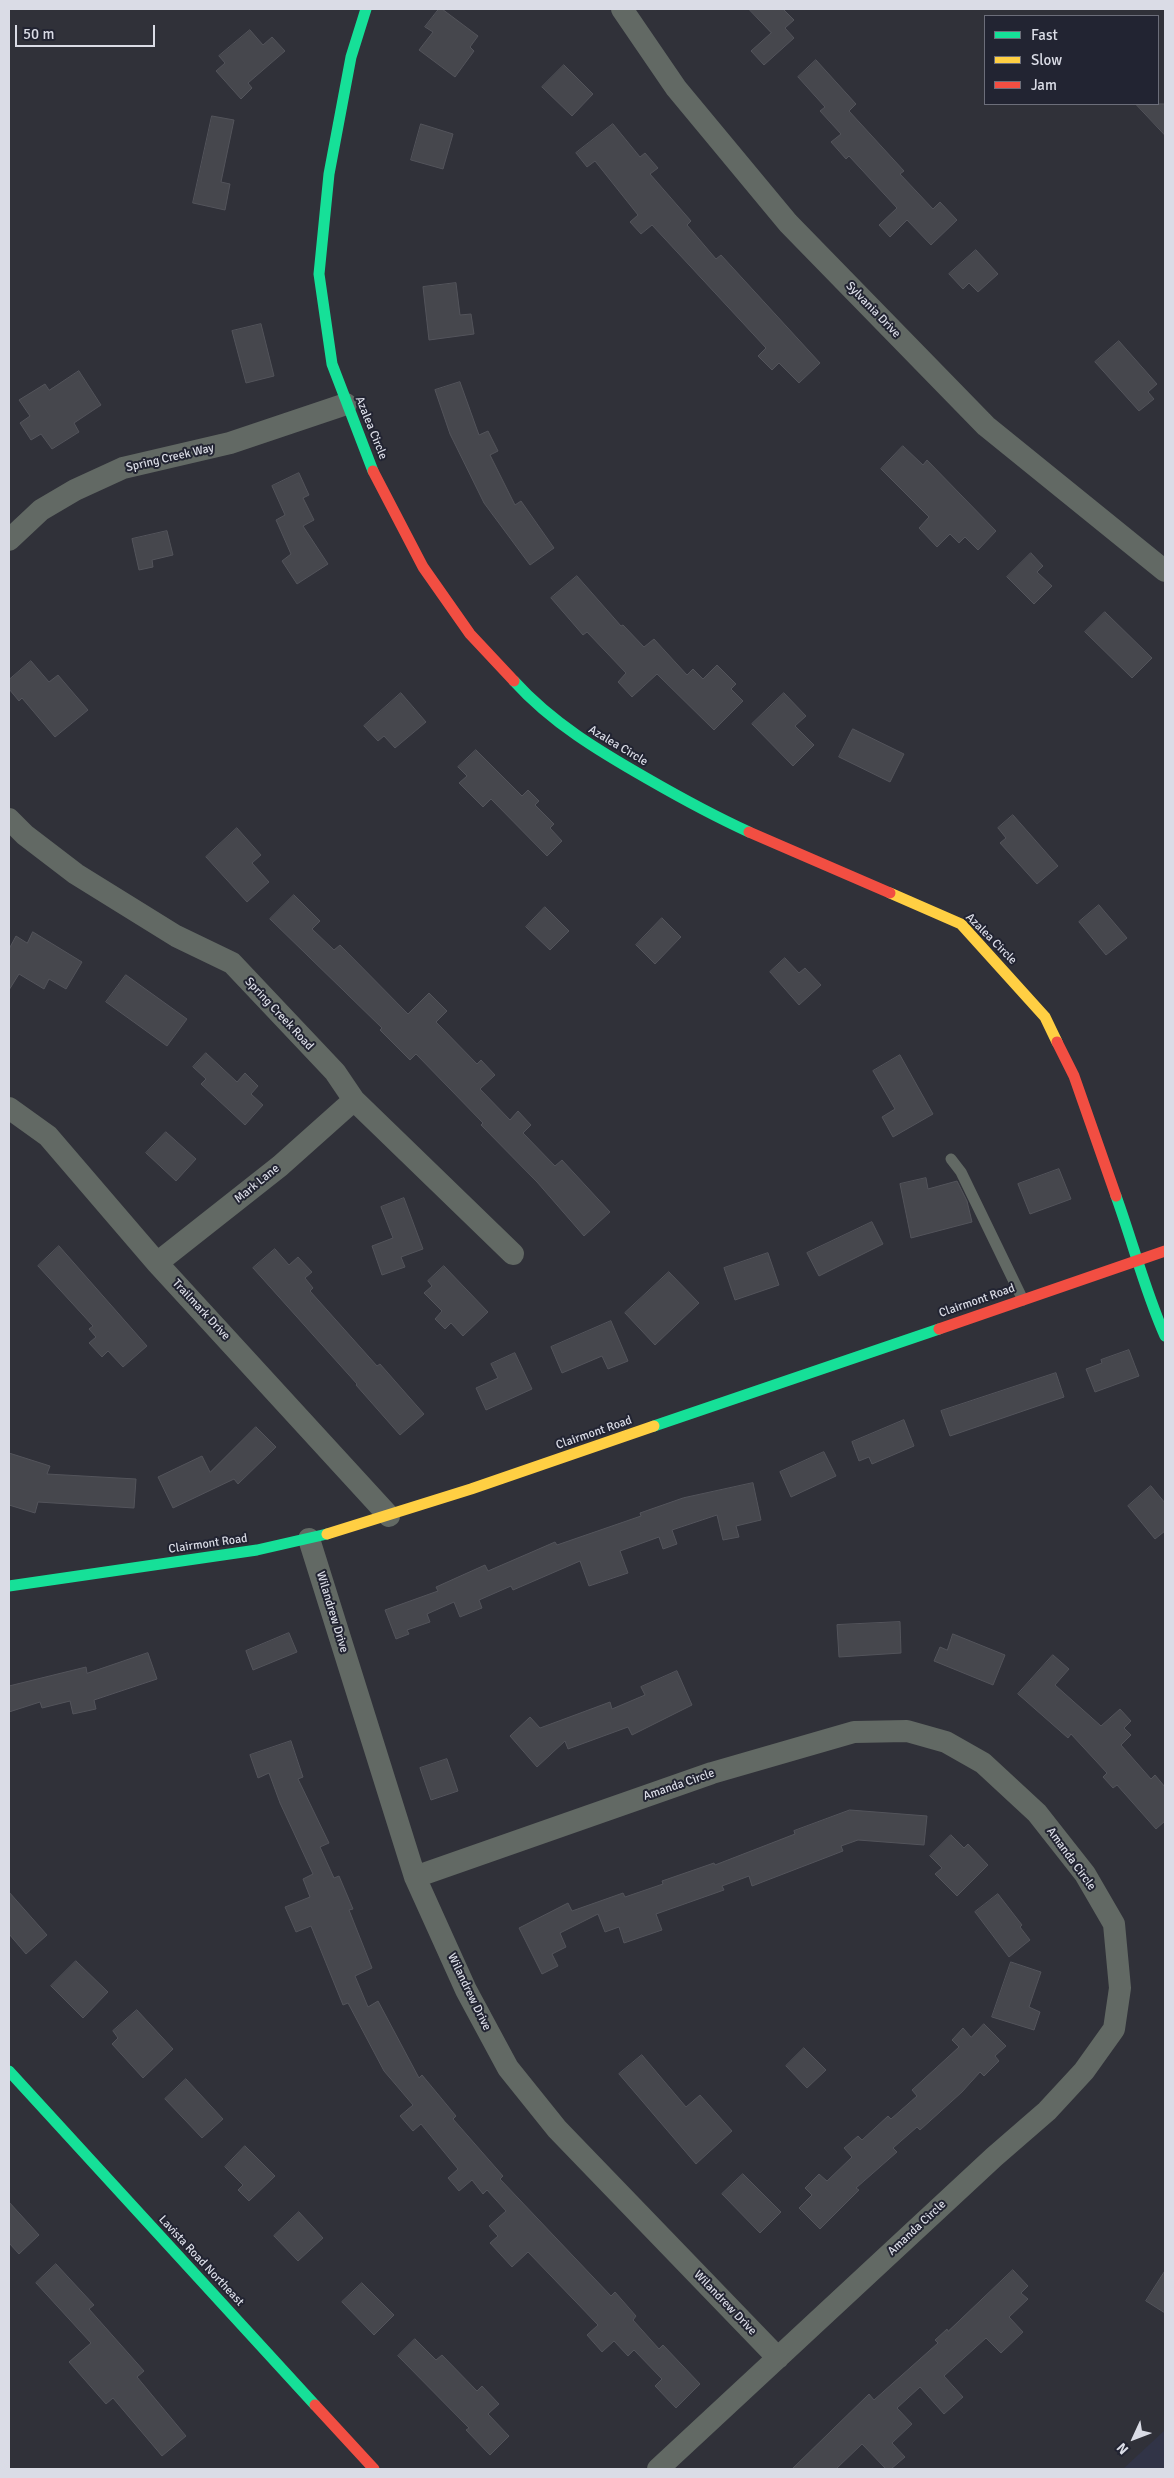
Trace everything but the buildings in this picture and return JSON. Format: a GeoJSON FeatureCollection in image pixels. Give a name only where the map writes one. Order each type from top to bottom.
{"type":"FeatureCollection","features":[{"type":"Feature","properties":{"kind":"main road","name":"Azalea Circle"},"geometry":{"type":"LineString","coordinates":[[366,9],[351,57],[329,174],[319,274],[332,364],[346,404],[376,478],[423,567],[470,634],[536,705],[590,746],[709,814],[961,924],[994,958],[1045,1017],[1074,1076],[1139,1260],[1151,1304],[1165,1336]]}},
{"type":"Feature","properties":{"kind":"main road","name":"Clairmont Road"},"geometry":{"type":"LineString","coordinates":[[12,1583],[239,1553],[309,1539],[389,1516],[1165,1251]]}},
{"type":"Feature","properties":{"kind":"main road","name":"Lavista Road Northeast"},"geometry":{"type":"LineString","coordinates":[[9,2071],[374,2469]]}},
{"type":"Feature","properties":{"kind":"street","name":"Sylvania Drive"},"geometry":{"type":"LineString","coordinates":[[622,9],[676,88],[795,230],[986,426],[1165,571]]}},
{"type":"Feature","properties":{"kind":"street","name":"Spring Creek Way"},"geometry":{"type":"LineString","coordinates":[[9,540],[40,510],[75,490],[123,468],[230,443],[346,404]]}},
{"type":"Feature","properties":{"kind":"street","name":"Spring Creek Road"},"geometry":{"type":"LineString","coordinates":[[9,819],[24,836],[76,874],[176,936],[232,964],[334,1072],[354,1100],[513,1254]]}},
{"type":"Feature","properties":{"kind":"street","name":"Mark Lane"},"geometry":{"type":"LineString","coordinates":[[158,1263],[280,1166],[354,1100]]}},
{"type":"Feature","properties":{"kind":"street","name":"Trailmark Drive"},"geometry":{"type":"LineString","coordinates":[[9,1108],[48,1136],[158,1263],[389,1516]]}},
{"type":"Feature","properties":{"kind":"street","name":"Wilandrew Drive"},"geometry":{"type":"LineString","coordinates":[[309,1539],[415,1877],[466,1990],[508,2068],[557,2130],[778,2358]]}},
{"type":"Feature","properties":{"kind":"street","name":"Amanda Circle"},"geometry":{"type":"LineString","coordinates":[[415,1877],[712,1773],[854,1732],[907,1731],[946,1742],[983,1763],[1037,1814],[1085,1874],[1114,1924],[1120,1988],[1114,2029],[1084,2071],[1047,2111],[658,2469]]}},
{"type":"Feature","properties":{"kind":"lane"},"geometry":{"type":"LineString","coordinates":[[951,1159],[961,1172],[1022,1300]]}},
{"type":"Feature","properties":{"kind":"shaded area"},"geometry":{"type":"Polygon","coordinates":[[[1165,2430],[1165,2469],[1123,2469],[1165,2430]]]}},
{"type":"Feature","properties":{"kind":"traffic: fast"},"geometry":{"type":"LineString","coordinates":[[366,9],[351,57],[329,174],[319,274],[332,364],[373,471]]}},
{"type":"Feature","properties":{"kind":"traffic: fast"},"geometry":{"type":"LineString","coordinates":[[514,681],[544,710],[594,747],[685,800],[749,832]]}},
{"type":"Feature","properties":{"kind":"traffic: fast"},"geometry":{"type":"LineString","coordinates":[[1116,1196],[1145,1284],[1165,1336]]}},
{"type":"Feature","properties":{"kind":"traffic: fast"},"geometry":{"type":"LineString","coordinates":[[654,1426],[939,1329]]}},
{"type":"Feature","properties":{"kind":"traffic: fast"},"geometry":{"type":"LineString","coordinates":[[9,1586],[257,1550],[327,1534]]}},
{"type":"Feature","properties":{"kind":"traffic: fast"},"geometry":{"type":"LineString","coordinates":[[9,2071],[315,2405]]}},
{"type":"Feature","properties":{"kind":"traffic: slow"},"geometry":{"type":"LineString","coordinates":[[890,893],[961,924],[1045,1017],[1057,1042]]}},
{"type":"Feature","properties":{"kind":"traffic: slow"},"geometry":{"type":"LineString","coordinates":[[327,1534],[471,1489],[654,1426]]}},
{"type":"Feature","properties":{"kind":"traffic: jam"},"geometry":{"type":"LineString","coordinates":[[373,471],[423,567],[470,634],[514,681]]}},
{"type":"Feature","properties":{"kind":"traffic: jam"},"geometry":{"type":"LineString","coordinates":[[749,832],[890,893]]}},
{"type":"Feature","properties":{"kind":"traffic: jam"},"geometry":{"type":"LineString","coordinates":[[1057,1042],[1074,1076],[1116,1196]]}},
{"type":"Feature","properties":{"kind":"traffic: jam"},"geometry":{"type":"LineString","coordinates":[[939,1329],[1165,1251]]}},
{"type":"Feature","properties":{"kind":"traffic: jam"},"geometry":{"type":"LineString","coordinates":[[315,2405],[374,2469]]}}]}
